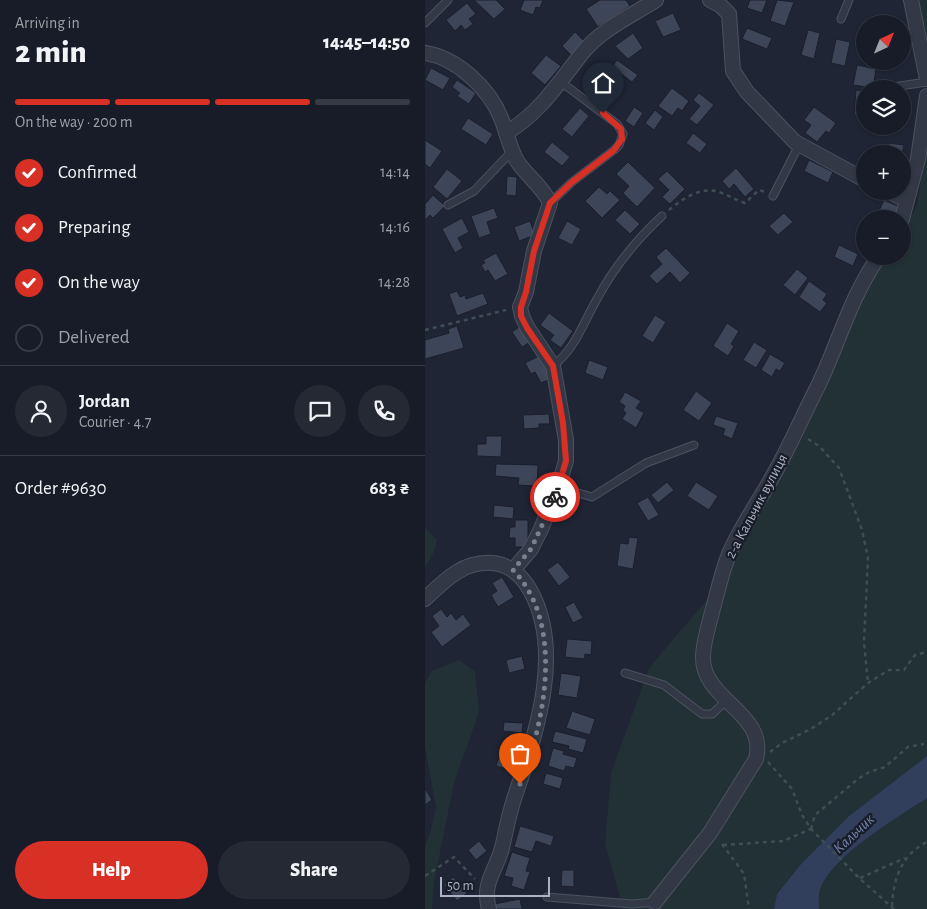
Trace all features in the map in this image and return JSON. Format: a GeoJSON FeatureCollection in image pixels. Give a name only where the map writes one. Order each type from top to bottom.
{"type":"FeatureCollection","features":[{"type":"Feature","properties":{"kind":"street"},"geometry":{"type":"LineString","coordinates":[[506,133],[533,114],[561,82],[584,51],[601,36],[655,0]]}},
{"type":"Feature","properties":{"kind":"street"},"geometry":{"type":"LineString","coordinates":[[710,0],[721,6],[729,14],[732,30],[732,62],[737,80],[766,114],[799,146],[856,175]]}},
{"type":"Feature","properties":{"kind":"street"},"geometry":{"type":"LineString","coordinates":[[911,0],[927,81]]}},
{"type":"Feature","properties":{"kind":"street"},"geometry":{"type":"LineString","coordinates":[[425,53],[443,57],[456,65],[481,88],[499,112],[512,151],[550,203],[534,251],[528,286],[521,307],[521,316],[553,366],[566,440],[566,461],[558,488],[531,549],[513,570]]}},
{"type":"Feature","properties":{"kind":"street"},"geometry":{"type":"LineString","coordinates":[[904,210],[919,159],[927,96]]}},
{"type":"Feature","properties":{"kind":"street","name":"2-а Кальчик вулиця"},"geometry":{"type":"LineString","coordinates":[[652,906],[710,833],[750,771],[757,754],[753,728],[709,681],[703,661],[703,650],[719,587],[731,551],[795,432],[822,376],[857,290],[873,265]]}},
{"type":"Feature","properties":{"kind":"street"},"geometry":{"type":"LineString","coordinates":[[425,599],[461,568],[471,563],[501,564],[513,570],[528,587],[536,605],[544,636],[545,668],[533,745],[515,795],[501,850],[485,888],[489,909]]}},
{"type":"Feature","properties":{"kind":"lane"},"geometry":{"type":"LineString","coordinates":[[425,23],[448,0]]}},
{"type":"Feature","properties":{"kind":"lane"},"geometry":{"type":"LineString","coordinates":[[841,19],[849,0]]}},
{"type":"Feature","properties":{"kind":"lane"},"geometry":{"type":"LineString","coordinates":[[911,84],[927,81]]}},
{"type":"Feature","properties":{"kind":"lane"},"geometry":{"type":"LineString","coordinates":[[550,203],[572,182],[614,150],[619,145],[623,134],[617,124],[561,82]]}},
{"type":"Feature","properties":{"kind":"lane"},"geometry":{"type":"LineString","coordinates":[[773,196],[799,146]]}},
{"type":"Feature","properties":{"kind":"lane"},"geometry":{"type":"LineString","coordinates":[[448,205],[474,191],[512,151]]}},
{"type":"Feature","properties":{"kind":"lane"},"geometry":{"type":"LineString","coordinates":[[553,366],[563,358],[573,345],[596,300],[619,264],[638,239],[662,216]]}},
{"type":"Feature","properties":{"kind":"lane"},"geometry":{"type":"LineString","coordinates":[[558,488],[592,497],[646,463],[694,444]]}},
{"type":"Feature","properties":{"kind":"lane"},"geometry":{"type":"LineString","coordinates":[[625,673],[671,688],[702,714],[712,714],[727,700]]}},
{"type":"Feature","properties":{"kind":"lane"},"geometry":{"type":"LineString","coordinates":[[547,897],[652,906]]}},
{"type":"Feature","properties":{"kind":"path"},"geometry":{"type":"LineString","coordinates":[[662,216],[677,203],[705,191],[717,191],[745,203],[761,189],[773,196]]}},
{"type":"Feature","properties":{"kind":"path"},"geometry":{"type":"LineString","coordinates":[[425,330],[478,315],[521,307]]}},
{"type":"Feature","properties":{"kind":"path"},"geometry":{"type":"LineString","coordinates":[[795,432],[819,446],[839,468],[862,530],[868,558],[864,642],[868,684]]}},
{"type":"Feature","properties":{"kind":"path"},"geometry":{"type":"LineString","coordinates":[[893,907],[859,878],[811,829],[801,815],[792,789],[764,758],[782,743],[809,730],[831,716],[868,684],[889,670],[904,670],[915,655],[927,652]]}},
{"type":"Feature","properties":{"kind":"path"},"geometry":{"type":"LineString","coordinates":[[811,829],[815,815],[843,790],[869,772],[885,767],[908,747],[924,744]]}},
{"type":"Feature","properties":{"kind":"path"},"geometry":{"type":"LineString","coordinates":[[723,845],[783,841],[811,829]]}},
{"type":"Feature","properties":{"kind":"path"},"geometry":{"type":"LineString","coordinates":[[710,833],[723,845],[744,874],[749,909]]}},
{"type":"Feature","properties":{"kind":"path"},"geometry":{"type":"LineString","coordinates":[[893,907],[893,886],[907,858],[918,846],[927,842]]}},
{"type":"Feature","properties":{"kind":"path"},"geometry":{"type":"LineString","coordinates":[[425,876],[454,857],[485,888]]}},
{"type":"Feature","properties":{"kind":"path"},"geometry":{"type":"LineString","coordinates":[[859,878],[907,858]]}},
{"type":"Feature","properties":{"kind":"shaded area"},"geometry":{"type":"Polygon","coordinates":[[[915,0],[927,0],[927,55],[915,0]]]}},
{"type":"Feature","properties":{"kind":"shaded area"},"geometry":{"type":"Polygon","coordinates":[[[927,142],[927,756],[849,816],[801,864],[777,894],[774,909],[623,909],[605,844],[611,773],[649,668],[727,576],[736,553],[781,473],[870,282],[881,265],[911,265],[911,217],[917,205],[927,142]]]}},
{"type":"Feature","properties":{"kind":"shaded area"},"geometry":{"type":"Polygon","coordinates":[[[425,528],[437,540],[433,554],[425,567],[425,528]]]}},
{"type":"Feature","properties":{"kind":"shaded area"},"geometry":{"type":"Polygon","coordinates":[[[459,660],[475,672],[479,712],[454,783],[434,882],[432,909],[425,909],[425,846],[430,834],[436,807],[425,747],[425,683],[432,671],[459,660]]]}},
{"type":"Feature","properties":{"kind":"shaded area"},"geometry":{"type":"Polygon","coordinates":[[[927,798],[927,909],[819,909],[820,890],[827,877],[838,864],[867,838],[927,798]]]}},
{"type":"Feature","properties":{"kind":"water","name":"Кальчик"},"geometry":{"type":"Polygon","coordinates":[[[927,756],[927,798],[867,838],[838,864],[827,877],[820,890],[819,909],[774,909],[777,894],[801,864],[849,816],[927,756]]]}},
{"type":"Feature","properties":{"kind":"building"},"geometry":{"type":"Polygon","coordinates":[[[474,0],[496,0],[505,9],[494,19],[474,0]]]}},
{"type":"Feature","properties":{"kind":"building"},"geometry":{"type":"Polygon","coordinates":[[[524,0],[543,0],[540,8],[536,7],[533,15],[520,10],[524,0]]]}},
{"type":"Feature","properties":{"kind":"building"},"geometry":{"type":"Polygon","coordinates":[[[600,0],[626,0],[630,6],[598,27],[586,9],[600,0]]]}},
{"type":"Feature","properties":{"kind":"building"},"geometry":{"type":"Polygon","coordinates":[[[750,0],[767,0],[762,13],[747,8],[750,0]]]}},
{"type":"Feature","properties":{"kind":"building"},"geometry":{"type":"Polygon","coordinates":[[[777,0],[794,2],[785,26],[770,21],[777,0]]]}},
{"type":"Feature","properties":{"kind":"building"},"geometry":{"type":"Polygon","coordinates":[[[467,3],[476,14],[469,19],[473,24],[465,30],[461,25],[455,31],[446,20],[467,3]]]}},
{"type":"Feature","properties":{"kind":"building"},"geometry":{"type":"Polygon","coordinates":[[[673,13],[681,30],[663,37],[655,21],[673,13]]]}},
{"type":"Feature","properties":{"kind":"building"},"geometry":{"type":"Polygon","coordinates":[[[747,28],[772,38],[767,49],[742,39],[747,28]]]}},
{"type":"Feature","properties":{"kind":"building"},"geometry":{"type":"Polygon","coordinates":[[[808,30],[820,33],[814,59],[801,55],[808,30]]]}},
{"type":"Feature","properties":{"kind":"building"},"geometry":{"type":"Polygon","coordinates":[[[575,32],[585,42],[572,56],[562,46],[575,32]]]}},
{"type":"Feature","properties":{"kind":"building"},"geometry":{"type":"Polygon","coordinates":[[[633,33],[643,48],[628,59],[615,46],[633,33]]]}},
{"type":"Feature","properties":{"kind":"building"},"geometry":{"type":"Polygon","coordinates":[[[836,39],[850,42],[845,66],[831,63],[836,39]]]}},
{"type":"Feature","properties":{"kind":"building"},"geometry":{"type":"Polygon","coordinates":[[[546,55],[561,66],[545,85],[531,73],[546,55]]]}},
{"type":"Feature","properties":{"kind":"building"},"geometry":{"type":"Polygon","coordinates":[[[617,60],[638,75],[632,82],[612,67],[617,60]]]}},
{"type":"Feature","properties":{"kind":"building"},"geometry":{"type":"Polygon","coordinates":[[[598,64],[622,82],[612,96],[599,86],[603,81],[592,72],[598,64]]]}},
{"type":"Feature","properties":{"kind":"building"},"geometry":{"type":"Polygon","coordinates":[[[431,68],[450,78],[443,90],[425,80],[431,68]]]}},
{"type":"Feature","properties":{"kind":"building"},"geometry":{"type":"Polygon","coordinates":[[[856,70],[876,70],[874,80],[856,80],[856,85],[853,85],[856,70]]]}},
{"type":"Feature","properties":{"kind":"building"},"geometry":{"type":"Polygon","coordinates":[[[457,80],[476,93],[469,104],[457,96],[460,93],[452,87],[457,80]]]}},
{"type":"Feature","properties":{"kind":"building"},"geometry":{"type":"Polygon","coordinates":[[[672,88],[689,101],[682,111],[678,108],[672,116],[658,106],[672,88]]]}},
{"type":"Feature","properties":{"kind":"building"},"geometry":{"type":"Polygon","coordinates":[[[856,90],[856,115],[854,115],[856,90]]]}},
{"type":"Feature","properties":{"kind":"building"},"geometry":{"type":"Polygon","coordinates":[[[699,93],[714,105],[697,125],[689,119],[700,106],[693,100],[699,93]]]}},
{"type":"Feature","properties":{"kind":"building"},"geometry":{"type":"Polygon","coordinates":[[[634,107],[643,113],[634,127],[625,121],[634,107]]]}},
{"type":"Feature","properties":{"kind":"building"},"geometry":{"type":"Polygon","coordinates":[[[814,107],[836,123],[829,133],[826,131],[817,142],[805,133],[811,125],[804,120],[814,107]]]}},
{"type":"Feature","properties":{"kind":"building"},"geometry":{"type":"Polygon","coordinates":[[[580,108],[589,116],[572,137],[562,129],[580,108]]]}},
{"type":"Feature","properties":{"kind":"building"},"geometry":{"type":"Polygon","coordinates":[[[655,110],[663,117],[654,130],[645,123],[655,110]]]}},
{"type":"Feature","properties":{"kind":"building"},"geometry":{"type":"Polygon","coordinates":[[[468,118],[493,134],[486,145],[461,129],[468,118]]]}},
{"type":"Feature","properties":{"kind":"building"},"geometry":{"type":"Polygon","coordinates":[[[693,133],[707,144],[700,153],[686,143],[693,133]]]}},
{"type":"Feature","properties":{"kind":"building"},"geometry":{"type":"Polygon","coordinates":[[[425,140],[442,151],[430,168],[425,164],[425,140]]]}},
{"type":"Feature","properties":{"kind":"building"},"geometry":{"type":"Polygon","coordinates":[[[552,142],[570,157],[562,166],[544,152],[552,142]]]}},
{"type":"Feature","properties":{"kind":"building"},"geometry":{"type":"Polygon","coordinates":[[[809,160],[833,172],[828,183],[804,171],[809,160]]]}},
{"type":"Feature","properties":{"kind":"building"},"geometry":{"type":"Polygon","coordinates":[[[628,162],[655,188],[637,207],[623,193],[629,186],[616,174],[628,162]]]}},
{"type":"Feature","properties":{"kind":"building"},"geometry":{"type":"Polygon","coordinates":[[[736,168],[754,189],[745,197],[734,184],[729,189],[722,181],[736,168]]]}},
{"type":"Feature","properties":{"kind":"building"},"geometry":{"type":"Polygon","coordinates":[[[447,169],[462,181],[447,199],[433,187],[447,169]]]}},
{"type":"Feature","properties":{"kind":"building"},"geometry":{"type":"Polygon","coordinates":[[[667,171],[685,189],[670,204],[662,197],[669,190],[658,179],[667,171]]]}},
{"type":"Feature","properties":{"kind":"building"},"geometry":{"type":"Polygon","coordinates":[[[507,176],[517,177],[516,196],[506,195],[507,176]]]}},
{"type":"Feature","properties":{"kind":"building"},"geometry":{"type":"Polygon","coordinates":[[[599,187],[607,194],[610,191],[620,200],[602,218],[585,201],[599,187]]]}},
{"type":"Feature","properties":{"kind":"building"},"geometry":{"type":"Polygon","coordinates":[[[433,195],[445,206],[433,218],[430,215],[425,220],[425,204],[433,195]]]}},
{"type":"Feature","properties":{"kind":"building"},"geometry":{"type":"Polygon","coordinates":[[[884,200],[902,208],[901,210],[879,210],[884,200]]]}},
{"type":"Feature","properties":{"kind":"building"},"geometry":{"type":"Polygon","coordinates":[[[494,208],[498,218],[487,222],[491,234],[479,238],[471,216],[494,208]]]}},
{"type":"Feature","properties":{"kind":"building"},"geometry":{"type":"Polygon","coordinates":[[[625,210],[640,224],[630,234],[615,220],[625,210]]]}},
{"type":"Feature","properties":{"kind":"building"},"geometry":{"type":"Polygon","coordinates":[[[784,213],[793,222],[778,235],[769,226],[784,213]]]}},
{"type":"Feature","properties":{"kind":"building"},"geometry":{"type":"Polygon","coordinates":[[[462,218],[469,232],[458,238],[463,248],[455,253],[442,229],[462,218]]]}},
{"type":"Feature","properties":{"kind":"building"},"geometry":{"type":"Polygon","coordinates":[[[530,221],[535,235],[519,241],[514,227],[530,221]]]}},
{"type":"Feature","properties":{"kind":"building"},"geometry":{"type":"Polygon","coordinates":[[[567,221],[581,229],[572,245],[558,238],[567,221]]]}},
{"type":"Feature","properties":{"kind":"building"},"geometry":{"type":"Polygon","coordinates":[[[839,245],[856,253],[853,266],[834,257],[839,245]]]}},
{"type":"Feature","properties":{"kind":"building"},"geometry":{"type":"Polygon","coordinates":[[[666,248],[690,273],[680,283],[670,272],[657,284],[649,276],[662,264],[656,257],[666,248]]]}},
{"type":"Feature","properties":{"kind":"building"},"geometry":{"type":"Polygon","coordinates":[[[496,253],[508,274],[495,281],[488,270],[485,272],[481,265],[485,263],[483,260],[496,253]]]}},
{"type":"Feature","properties":{"kind":"building"},"geometry":{"type":"Polygon","coordinates":[[[797,269],[808,278],[795,295],[783,285],[797,269]]]}},
{"type":"Feature","properties":{"kind":"building"},"geometry":{"type":"Polygon","coordinates":[[[809,281],[827,294],[823,300],[827,303],[820,312],[799,297],[809,281]]]}},
{"type":"Feature","properties":{"kind":"building"},"geometry":{"type":"Polygon","coordinates":[[[457,291],[460,297],[465,295],[466,299],[483,293],[488,304],[457,316],[449,294],[457,291]]]}},
{"type":"Feature","properties":{"kind":"building"},"geometry":{"type":"Polygon","coordinates":[[[549,313],[573,331],[561,348],[550,340],[554,335],[540,325],[549,313]]]}},
{"type":"Feature","properties":{"kind":"building"},"geometry":{"type":"Polygon","coordinates":[[[655,315],[666,322],[653,343],[642,336],[655,315]]]}},
{"type":"Feature","properties":{"kind":"building"},"geometry":{"type":"Polygon","coordinates":[[[727,323],[739,331],[731,344],[734,346],[728,356],[713,346],[727,323]]]}},
{"type":"Feature","properties":{"kind":"building"},"geometry":{"type":"Polygon","coordinates":[[[522,325],[532,341],[522,347],[512,332],[522,325]]]}},
{"type":"Feature","properties":{"kind":"building"},"geometry":{"type":"Polygon","coordinates":[[[457,326],[464,348],[425,359],[425,340],[449,333],[448,329],[457,326]]]}},
{"type":"Feature","properties":{"kind":"building"},"geometry":{"type":"Polygon","coordinates":[[[754,342],[767,350],[756,368],[743,360],[754,342]]]}},
{"type":"Feature","properties":{"kind":"building"},"geometry":{"type":"Polygon","coordinates":[[[770,354],[785,363],[780,371],[776,369],[772,377],[761,370],[770,354]]]}},
{"type":"Feature","properties":{"kind":"building"},"geometry":{"type":"Polygon","coordinates":[[[541,355],[552,378],[541,383],[535,372],[531,374],[525,363],[541,355]]]}},
{"type":"Feature","properties":{"kind":"building"},"geometry":{"type":"Polygon","coordinates":[[[589,360],[608,367],[603,380],[585,373],[589,360]]]}},
{"type":"Feature","properties":{"kind":"building"},"geometry":{"type":"Polygon","coordinates":[[[696,391],[712,403],[699,421],[683,410],[696,391]]]}},
{"type":"Feature","properties":{"kind":"building"},"geometry":{"type":"Polygon","coordinates":[[[625,392],[641,401],[636,408],[644,413],[636,428],[622,419],[626,413],[623,410],[625,406],[619,402],[625,392]]]}},
{"type":"Feature","properties":{"kind":"building"},"geometry":{"type":"Polygon","coordinates":[[[549,414],[550,424],[539,424],[539,428],[524,429],[523,415],[549,414]]]}},
{"type":"Feature","properties":{"kind":"building"},"geometry":{"type":"Polygon","coordinates":[[[716,416],[738,423],[732,439],[723,435],[725,429],[713,425],[716,416]]]}},
{"type":"Feature","properties":{"kind":"building"},"geometry":{"type":"Polygon","coordinates":[[[486,436],[502,436],[501,457],[477,456],[477,444],[486,444],[486,436]]]}},
{"type":"Feature","properties":{"kind":"building"},"geometry":{"type":"Polygon","coordinates":[[[496,464],[538,465],[537,486],[518,485],[519,478],[495,476],[496,464]]]}},
{"type":"Feature","properties":{"kind":"building"},"geometry":{"type":"Polygon","coordinates":[[[667,482],[674,490],[658,503],[651,495],[667,482]]]}},
{"type":"Feature","properties":{"kind":"building"},"geometry":{"type":"Polygon","coordinates":[[[696,482],[718,496],[709,510],[687,496],[696,482]]]}},
{"type":"Feature","properties":{"kind":"building"},"geometry":{"type":"Polygon","coordinates":[[[648,497],[659,515],[648,521],[637,503],[648,497]]]}},
{"type":"Feature","properties":{"kind":"building"},"geometry":{"type":"Polygon","coordinates":[[[494,505],[514,507],[513,519],[493,517],[494,505]]]}},
{"type":"Feature","properties":{"kind":"building"},"geometry":{"type":"Polygon","coordinates":[[[515,520],[528,520],[528,547],[515,547],[515,538],[509,538],[510,527],[515,527],[515,520]]]}},
{"type":"Feature","properties":{"kind":"building"},"geometry":{"type":"Polygon","coordinates":[[[629,537],[638,538],[633,569],[617,566],[620,543],[628,544],[629,537]]]}},
{"type":"Feature","properties":{"kind":"building"},"geometry":{"type":"Polygon","coordinates":[[[558,562],[570,577],[559,586],[547,570],[558,562]]]}},
{"type":"Feature","properties":{"kind":"building"},"geometry":{"type":"Polygon","coordinates":[[[502,577],[514,597],[498,607],[491,595],[497,591],[492,583],[502,577]]]}},
{"type":"Feature","properties":{"kind":"building"},"geometry":{"type":"Polygon","coordinates":[[[574,602],[583,618],[573,623],[565,607],[574,602]]]}},
{"type":"Feature","properties":{"kind":"building"},"geometry":{"type":"Polygon","coordinates":[[[441,609],[447,617],[451,613],[456,620],[463,614],[471,625],[442,647],[431,632],[439,626],[432,616],[441,609]]]}},
{"type":"Feature","properties":{"kind":"building"},"geometry":{"type":"Polygon","coordinates":[[[567,639],[592,641],[591,655],[585,654],[584,659],[565,657],[567,639]]]}},
{"type":"Feature","properties":{"kind":"building"},"geometry":{"type":"Polygon","coordinates":[[[522,656],[525,669],[509,673],[506,660],[522,656]]]}},
{"type":"Feature","properties":{"kind":"building"},"geometry":{"type":"Polygon","coordinates":[[[561,673],[581,676],[577,698],[558,695],[561,673]]]}},
{"type":"Feature","properties":{"kind":"building"},"geometry":{"type":"Polygon","coordinates":[[[572,711],[595,719],[590,735],[566,728],[572,711]]]}},
{"type":"Feature","properties":{"kind":"building"},"geometry":{"type":"Polygon","coordinates":[[[504,722],[523,723],[522,733],[503,731],[504,722]]]}},
{"type":"Feature","properties":{"kind":"building"},"geometry":{"type":"Polygon","coordinates":[[[555,731],[587,739],[583,753],[568,749],[569,746],[552,742],[555,731]]]}},
{"type":"Feature","properties":{"kind":"building"},"geometry":{"type":"Polygon","coordinates":[[[553,748],[564,751],[563,754],[577,758],[574,768],[566,766],[564,771],[548,766],[553,748]]]}},
{"type":"Feature","properties":{"kind":"building"},"geometry":{"type":"Polygon","coordinates":[[[500,753],[520,759],[517,772],[496,766],[500,753]]]}},
{"type":"Feature","properties":{"kind":"building"},"geometry":{"type":"Polygon","coordinates":[[[546,773],[563,778],[560,789],[543,784],[546,773]]]}},
{"type":"Feature","properties":{"kind":"building"},"geometry":{"type":"Polygon","coordinates":[[[425,788],[432,800],[425,805],[425,788]]]}},
{"type":"Feature","properties":{"kind":"building"},"geometry":{"type":"Polygon","coordinates":[[[520,826],[554,836],[551,846],[536,841],[532,852],[514,847],[520,826]]]}},
{"type":"Feature","properties":{"kind":"building"},"geometry":{"type":"Polygon","coordinates":[[[479,841],[487,851],[476,860],[468,850],[479,841]]]}},
{"type":"Feature","properties":{"kind":"building"},"geometry":{"type":"Polygon","coordinates":[[[512,852],[530,858],[526,871],[530,872],[524,890],[511,886],[513,878],[504,876],[512,852]]]}},
{"type":"Feature","properties":{"kind":"building"},"geometry":{"type":"Polygon","coordinates":[[[562,870],[574,870],[574,887],[561,886],[562,870]]]}},
{"type":"Feature","properties":{"kind":"building"},"geometry":{"type":"Polygon","coordinates":[[[453,877],[467,893],[457,901],[444,885],[453,877]]]}},
{"type":"Feature","properties":{"kind":"building"},"geometry":{"type":"Polygon","coordinates":[[[520,899],[522,909],[495,909],[494,904],[520,899]]]}},
{"type":"Feature","properties":{"kind":"way so far"},"geometry":{"type":"LineString","coordinates":[[520,784],[533,745],[540,711],[546,658],[544,636],[534,597],[513,570],[527,556],[555,497]]}},
{"type":"Feature","properties":{"kind":"route"},"geometry":{"type":"LineString","coordinates":[[555,497],[566,461],[566,440],[553,366],[527,328],[521,316],[521,307],[531,270],[532,257],[550,203],[572,182],[614,150],[622,139],[621,129],[603,113]]}}]}
